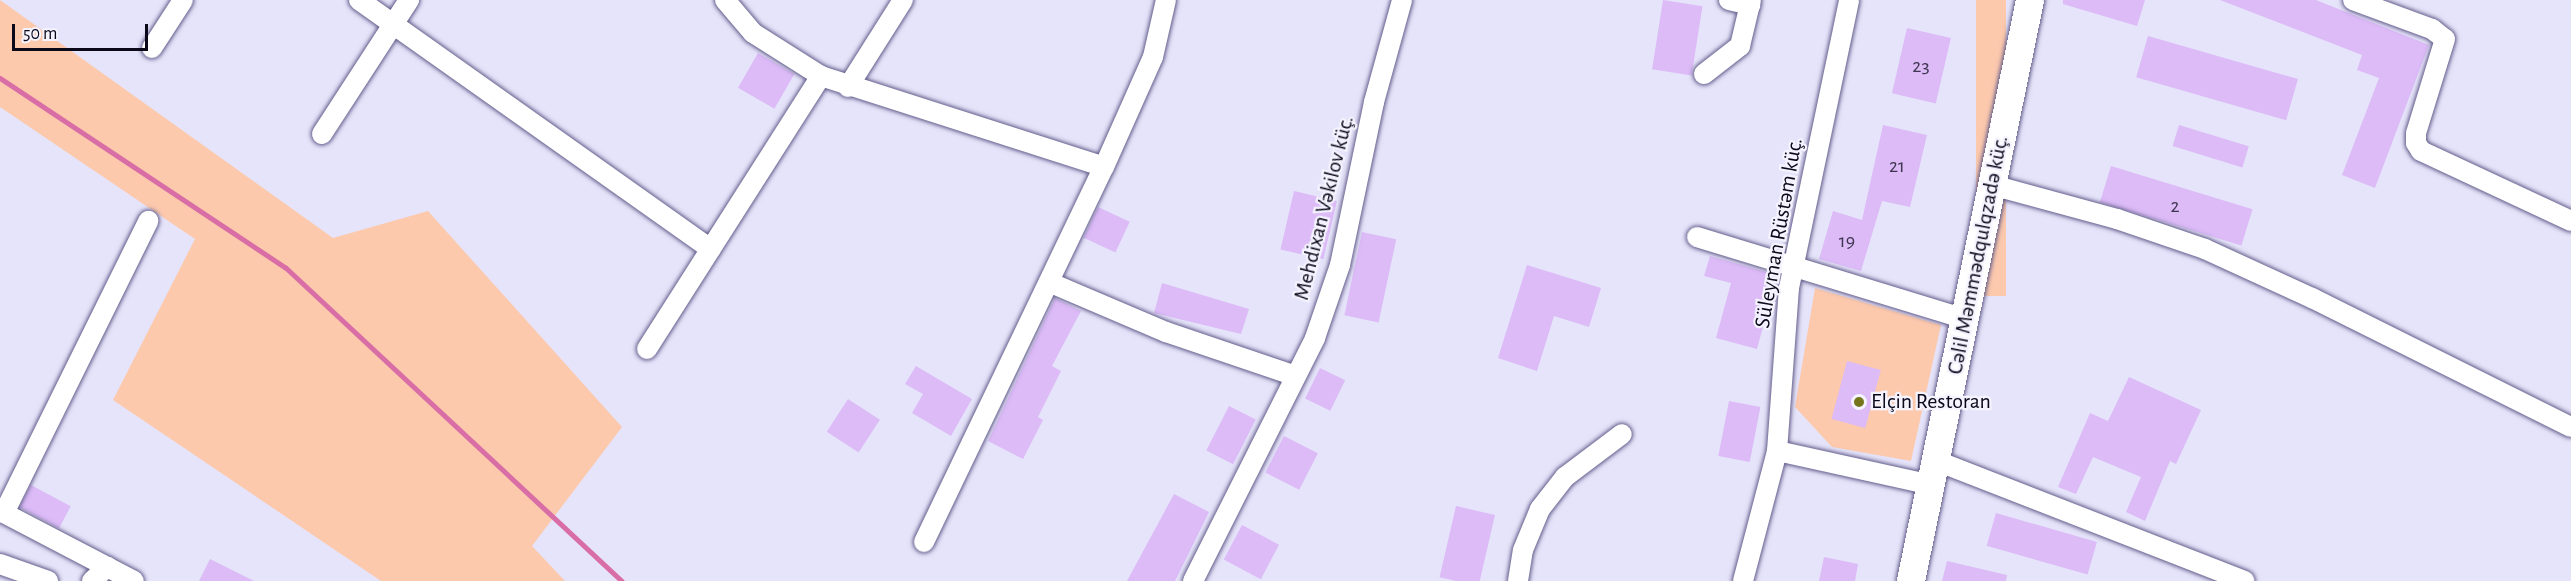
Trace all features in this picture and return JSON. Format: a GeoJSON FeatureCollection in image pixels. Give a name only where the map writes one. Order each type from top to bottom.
{"type":"FeatureCollection","features":[{"type":"Feature","properties":{"kind":"street"},"geometry":{"type":"LineString","coordinates":[[152,48],[183,0]]}},
{"type":"Feature","properties":{"kind":"street"},"geometry":{"type":"LineString","coordinates":[[359,0],[711,249]]}},
{"type":"Feature","properties":{"kind":"street"},"geometry":{"type":"LineString","coordinates":[[321,134],[409,0]]}},
{"type":"Feature","properties":{"kind":"street"},"geometry":{"type":"LineString","coordinates":[[725,0],[753,33],[821,76],[849,87],[1104,167]]}},
{"type":"Feature","properties":{"kind":"street"},"geometry":{"type":"LineString","coordinates":[[849,87],[903,0]]}},
{"type":"Feature","properties":{"kind":"street"},"geometry":{"type":"LineString","coordinates":[[924,542],[1051,283],[1104,167],[1153,57],[1166,0]]}},
{"type":"Feature","properties":{"kind":"street","name":"Mehdixan Vəkilov küç."},"geometry":{"type":"LineString","coordinates":[[1193,581],[1315,338],[1340,265],[1374,102],[1402,0]]}},
{"type":"Feature","properties":{"kind":"street"},"geometry":{"type":"LineString","coordinates":[[1704,74],[1740,46],[1751,2],[1729,0]]}},
{"type":"Feature","properties":{"kind":"street","name":"Süleyman Rüstəm küç."},"geometry":{"type":"LineString","coordinates":[[1743,581],[1777,451],[1785,388],[1784,325],[1849,0]]}},
{"type":"Feature","properties":{"kind":"street","name":"Cəlil Məmmədqulqzadə küç."},"geometry":{"type":"LineString","coordinates":[[1911,581],[2030,0]]}},
{"type":"Feature","properties":{"kind":"street"},"geometry":{"type":"LineString","coordinates":[[2353,0],[2432,29],[2445,39],[2416,133],[2416,143],[2421,151],[2571,221]]}},
{"type":"Feature","properties":{"kind":"street"},"geometry":{"type":"LineString","coordinates":[[647,349],[821,76]]}},
{"type":"Feature","properties":{"kind":"street"},"geometry":{"type":"LineString","coordinates":[[1992,185],[2117,219],[2205,249],[2312,298],[2571,427]]}},
{"type":"Feature","properties":{"kind":"street"},"geometry":{"type":"LineString","coordinates":[[134,581],[2,512],[148,221]]}},
{"type":"Feature","properties":{"kind":"street"},"geometry":{"type":"LineString","coordinates":[[1697,237],[1965,319]]}},
{"type":"Feature","properties":{"kind":"street"},"geometry":{"type":"LineString","coordinates":[[1051,283],[1166,332],[1296,376]]}},
{"type":"Feature","properties":{"kind":"street"},"geometry":{"type":"LineString","coordinates":[[1518,581],[1523,550],[1540,508],[1565,477],[1622,434]]}},
{"type":"Feature","properties":{"kind":"street"},"geometry":{"type":"LineString","coordinates":[[1777,451],[1934,473],[2244,581]]}},
{"type":"Feature","properties":{"kind":"street"},"geometry":{"type":"LineString","coordinates":[[0,564],[48,581]]}},
{"type":"Feature","properties":{"kind":"street"},"geometry":{"type":"LineString","coordinates":[[92,581],[107,567]]}},
{"type":"Feature","properties":{"kind":"shaded area"},"geometry":{"type":"Polygon","coordinates":[[[0,0],[333,238],[428,211],[622,427],[532,546],[565,581],[381,581],[113,400],[195,239],[0,107],[0,0]]]}},
{"type":"Feature","properties":{"kind":"shaded area"},"geometry":{"type":"Polygon","coordinates":[[[1976,0],[2006,0],[2006,296],[1976,296],[1976,0]]]}},
{"type":"Feature","properties":{"kind":"shaded area"},"geometry":{"type":"Polygon","coordinates":[[[1815,288],[1941,325],[1911,461],[1832,447],[1795,407],[1815,288]]]}},
{"type":"Feature","properties":{"kind":"building"},"geometry":{"type":"Polygon","coordinates":[[[1663,0],[1703,6],[1692,75],[1652,69],[1663,0]]]}},
{"type":"Feature","properties":{"kind":"building"},"geometry":{"type":"Polygon","coordinates":[[[2063,0],[2145,0],[2137,26],[2063,4],[2063,0]]]}},
{"type":"Feature","properties":{"kind":"building"},"geometry":{"type":"Polygon","coordinates":[[[2220,0],[2316,0],[2429,45],[2375,188],[2342,175],[2379,78],[2357,70],[2362,55],[2220,0]]]}},
{"type":"Feature","properties":{"kind":"building"},"geometry":{"type":"Polygon","coordinates":[[[1907,28],[1951,38],[1936,103],[1892,93],[1907,28]]]}},
{"type":"Feature","properties":{"kind":"building"},"geometry":{"type":"Polygon","coordinates":[[[2148,36],[2298,79],[2286,120],[2136,77],[2148,36]]]}},
{"type":"Feature","properties":{"kind":"building"},"geometry":{"type":"Polygon","coordinates":[[[758,53],[794,74],[774,109],[738,88],[758,53]]]}},
{"type":"Feature","properties":{"kind":"building"},"geometry":{"type":"Polygon","coordinates":[[[1883,125],[1927,135],[1910,207],[1882,201],[1861,271],[1819,259],[1833,211],[1862,220],[1883,125]]]}},
{"type":"Feature","properties":{"kind":"building"},"geometry":{"type":"Polygon","coordinates":[[[2179,125],[2249,146],[2242,167],[2173,146],[2179,125]]]}},
{"type":"Feature","properties":{"kind":"building"},"geometry":{"type":"Polygon","coordinates":[[[2111,166],[2253,209],[2241,246],[2100,202],[2111,166]]]}},
{"type":"Feature","properties":{"kind":"building"},"geometry":{"type":"Polygon","coordinates":[[[1294,191],[1337,201],[1323,259],[1281,249],[1294,191]]]}},
{"type":"Feature","properties":{"kind":"building"},"geometry":{"type":"Polygon","coordinates":[[[1098,207],[1130,222],[1115,253],[1084,238],[1098,207]]]}},
{"type":"Feature","properties":{"kind":"building"},"geometry":{"type":"Polygon","coordinates":[[[1362,232],[1396,239],[1379,322],[1344,315],[1362,232]]]}},
{"type":"Feature","properties":{"kind":"building"},"geometry":{"type":"Polygon","coordinates":[[[1710,256],[1777,275],[1757,349],[1716,338],[1731,283],[1704,276],[1710,256]]]}},
{"type":"Feature","properties":{"kind":"building"},"geometry":{"type":"Polygon","coordinates":[[[1527,265],[1601,288],[1589,327],[1554,316],[1537,371],[1498,358],[1527,265]]]}},
{"type":"Feature","properties":{"kind":"building"},"geometry":{"type":"Polygon","coordinates":[[[1162,283],[1249,309],[1241,334],[1154,313],[1162,283]]]}},
{"type":"Feature","properties":{"kind":"building"},"geometry":{"type":"Polygon","coordinates":[[[1055,298],[1081,311],[1052,366],[1061,371],[1038,417],[1043,420],[1023,459],[988,441],[1055,298]]]}},
{"type":"Feature","properties":{"kind":"building"},"geometry":{"type":"Polygon","coordinates":[[[1847,361],[1881,370],[1865,428],[1831,419],[1847,361]]]}},
{"type":"Feature","properties":{"kind":"building"},"geometry":{"type":"Polygon","coordinates":[[[916,366],[972,399],[951,436],[912,413],[923,394],[905,384],[916,366]]]}},
{"type":"Feature","properties":{"kind":"building"},"geometry":{"type":"Polygon","coordinates":[[[1320,368],[1345,380],[1330,411],[1305,399],[1320,368]]]}},
{"type":"Feature","properties":{"kind":"building"},"geometry":{"type":"Polygon","coordinates":[[[2129,377],[2201,410],[2176,464],[2170,461],[2145,521],[2126,512],[2141,477],[2093,457],[2076,494],[2058,487],[2090,413],[2108,421],[2129,377]]]}},
{"type":"Feature","properties":{"kind":"building"},"geometry":{"type":"Polygon","coordinates":[[[848,399],[880,420],[859,452],[827,432],[848,399]]]}},
{"type":"Feature","properties":{"kind":"building"},"geometry":{"type":"Polygon","coordinates":[[[1729,401],[1760,407],[1750,462],[1718,456],[1729,401]]]}},
{"type":"Feature","properties":{"kind":"building"},"geometry":{"type":"Polygon","coordinates":[[[1229,406],[1256,420],[1233,464],[1206,451],[1229,406]]]}},
{"type":"Feature","properties":{"kind":"building"},"geometry":{"type":"Polygon","coordinates":[[[1284,436],[1318,453],[1299,490],[1265,473],[1284,436]]]}},
{"type":"Feature","properties":{"kind":"building"},"geometry":{"type":"Polygon","coordinates":[[[31,485],[71,506],[59,528],[19,507],[31,485]]]}},
{"type":"Feature","properties":{"kind":"building"},"geometry":{"type":"Polygon","coordinates":[[[1174,494],[1209,512],[1175,581],[1127,581],[1174,494]]]}},
{"type":"Feature","properties":{"kind":"building"},"geometry":{"type":"Polygon","coordinates":[[[1456,506],[1495,515],[1480,581],[1456,581],[1440,577],[1456,506]]]}},
{"type":"Feature","properties":{"kind":"building"},"geometry":{"type":"Polygon","coordinates":[[[1996,513],[2097,542],[2088,575],[1987,546],[1996,513]]]}},
{"type":"Feature","properties":{"kind":"building"},"geometry":{"type":"Polygon","coordinates":[[[1242,525],[1279,545],[1261,579],[1224,559],[1242,525]]]}},
{"type":"Feature","properties":{"kind":"building"},"geometry":{"type":"Polygon","coordinates":[[[1824,557],[1858,564],[1855,581],[1819,581],[1824,557]]]}},
{"type":"Feature","properties":{"kind":"building"},"geometry":{"type":"Polygon","coordinates":[[[210,559],[254,581],[199,581],[210,559]]]}},
{"type":"Feature","properties":{"kind":"building"},"geometry":{"type":"Polygon","coordinates":[[[1947,561],[2007,575],[2006,581],[1942,581],[1947,561]]]}},
{"type":"Feature","properties":{"kind":"waterway"},"geometry":{"type":"LineString","coordinates":[[0,78],[286,268],[622,581]]}},
{"type":"Feature","properties":{"kind":"place","name":"Elçin Restoran"},"geometry":{"type":"Point","coordinates":[1859,402]}}]}
